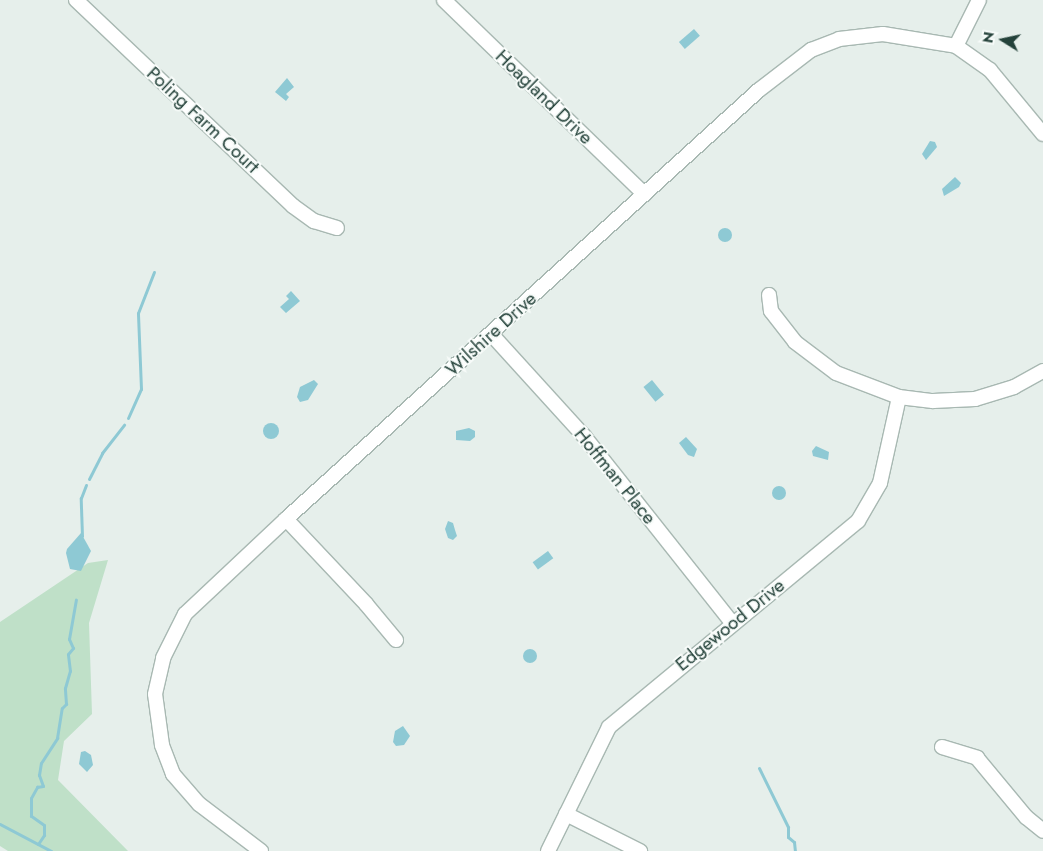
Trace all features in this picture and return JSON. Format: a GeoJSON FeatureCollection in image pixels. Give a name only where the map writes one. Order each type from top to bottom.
{"type":"FeatureCollection","features":[{"type":"Feature","properties":{"kind":"street","name":"Poling Farm Court"},"geometry":{"type":"LineString","coordinates":[[76,0],[293,206],[314,221],[337,228]]}},
{"type":"Feature","properties":{"kind":"street","name":"Hoagland Drive"},"geometry":{"type":"LineString","coordinates":[[444,0],[644,194]]}},
{"type":"Feature","properties":{"kind":"street"},"geometry":{"type":"LineString","coordinates":[[956,46],[979,0]]}},
{"type":"Feature","properties":{"kind":"street","name":"Wilshire Drive"},"geometry":{"type":"LineString","coordinates":[[261,851],[199,804],[173,774],[162,745],[155,694],[163,658],[185,614],[286,519],[492,335],[759,90],[798,58],[824,44],[855,36],[883,34],[956,46],[990,70],[1043,134]]}},
{"type":"Feature","properties":{"kind":"street"},"geometry":{"type":"LineString","coordinates":[[769,295],[771,311],[795,342],[836,373],[899,397],[933,401],[975,399],[1014,386],[1043,371]]}},
{"type":"Feature","properties":{"kind":"street","name":"Hoffman Place"},"geometry":{"type":"LineString","coordinates":[[492,335],[584,436],[732,623]]}},
{"type":"Feature","properties":{"kind":"street","name":"Edgewood Drive"},"geometry":{"type":"LineString","coordinates":[[548,851],[609,727],[732,623],[858,521],[872,503],[885,468],[899,397]]}},
{"type":"Feature","properties":{"kind":"street"},"geometry":{"type":"LineString","coordinates":[[286,519],[366,604],[396,640]]}},
{"type":"Feature","properties":{"kind":"street"},"geometry":{"type":"LineString","coordinates":[[942,747],[977,758],[1026,817],[1043,831]]}},
{"type":"Feature","properties":{"kind":"street"},"geometry":{"type":"LineString","coordinates":[[566,814],[640,851]]}},
{"type":"Feature","properties":{"kind":"green space"},"geometry":{"type":"Polygon","coordinates":[[[108,560],[89,623],[92,714],[64,741],[58,780],[128,851],[8,851],[0,846],[0,622],[88,563],[108,560]]]}},
{"type":"Feature","properties":{"kind":"water"},"geometry":{"type":"Polygon","coordinates":[[[694,29],[700,36],[685,49],[679,42],[694,29]]]}},
{"type":"Feature","properties":{"kind":"water"},"geometry":{"type":"Polygon","coordinates":[[[287,78],[294,87],[286,94],[289,97],[286,101],[275,92],[287,78]]]}},
{"type":"Feature","properties":{"kind":"water"},"geometry":{"type":"Polygon","coordinates":[[[930,141],[935,142],[937,147],[926,160],[922,154],[930,141]]]}},
{"type":"Feature","properties":{"kind":"water"},"geometry":{"type":"Polygon","coordinates":[[[955,177],[961,183],[959,187],[944,196],[942,189],[955,177]]]}},
{"type":"Feature","properties":{"kind":"water"},"geometry":{"type":"Polygon","coordinates":[[[722,228],[728,228],[732,235],[728,242],[722,242],[718,238],[718,232],[722,228]]]}},
{"type":"Feature","properties":{"kind":"water"},"geometry":{"type":"Polygon","coordinates":[[[291,291],[300,301],[286,313],[280,307],[289,299],[286,296],[291,291]]]}},
{"type":"Feature","properties":{"kind":"water"},"geometry":{"type":"Polygon","coordinates":[[[314,380],[318,384],[308,400],[300,402],[297,397],[300,387],[314,380]]]}},
{"type":"Feature","properties":{"kind":"water"},"geometry":{"type":"Polygon","coordinates":[[[652,380],[664,395],[655,402],[643,387],[652,380]]]}},
{"type":"Feature","properties":{"kind":"water"},"geometry":{"type":"Polygon","coordinates":[[[271,423],[277,425],[279,431],[277,437],[271,439],[265,437],[263,431],[265,425],[271,423]]]}},
{"type":"Feature","properties":{"kind":"water"},"geometry":{"type":"Polygon","coordinates":[[[469,428],[475,431],[475,437],[470,441],[456,440],[456,431],[469,428]]]}},
{"type":"Feature","properties":{"kind":"water"},"geometry":{"type":"Polygon","coordinates":[[[686,437],[697,449],[694,457],[688,455],[679,443],[686,437]]]}},
{"type":"Feature","properties":{"kind":"water"},"geometry":{"type":"Polygon","coordinates":[[[816,446],[829,452],[828,460],[813,456],[812,451],[816,446]]]}},
{"type":"Feature","properties":{"kind":"water"},"geometry":{"type":"Polygon","coordinates":[[[776,486],[782,486],[786,493],[782,500],[776,500],[772,496],[772,490],[776,486]]]}},
{"type":"Feature","properties":{"kind":"water"},"geometry":{"type":"Polygon","coordinates":[[[448,521],[453,523],[457,536],[453,540],[448,538],[445,529],[448,521]]]}},
{"type":"Feature","properties":{"kind":"water"},"geometry":{"type":"Polygon","coordinates":[[[81,533],[91,551],[81,571],[70,569],[66,553],[67,549],[81,533]]]}},
{"type":"Feature","properties":{"kind":"water"},"geometry":{"type":"Polygon","coordinates":[[[548,551],[553,558],[538,569],[533,562],[548,551]]]}},
{"type":"Feature","properties":{"kind":"water"},"geometry":{"type":"Polygon","coordinates":[[[527,649],[533,649],[537,656],[533,663],[527,663],[523,659],[523,653],[527,649]]]}},
{"type":"Feature","properties":{"kind":"water"},"geometry":{"type":"Polygon","coordinates":[[[403,726],[410,736],[404,745],[396,746],[393,742],[395,731],[403,726]]]}},
{"type":"Feature","properties":{"kind":"water"},"geometry":{"type":"Polygon","coordinates":[[[85,751],[91,755],[93,765],[87,772],[79,764],[81,752],[85,751]]]}},
{"type":"Feature","properties":{"kind":"waterway"},"geometry":{"type":"LineString","coordinates":[[128,418],[141,389],[138,313],[154,272]]}},
{"type":"Feature","properties":{"kind":"waterway"},"geometry":{"type":"LineString","coordinates":[[89,479],[102,453],[124,425]]}},
{"type":"Feature","properties":{"kind":"waterway"},"geometry":{"type":"LineString","coordinates":[[82,536],[81,498],[86,485]]}},
{"type":"Feature","properties":{"kind":"waterway"},"geometry":{"type":"LineString","coordinates":[[38,844],[44,835],[44,825],[31,816],[31,798],[37,787],[43,786],[39,775],[41,763],[57,738],[62,708],[66,704],[65,688],[70,671],[68,654],[73,648],[69,639],[76,600]]}},
{"type":"Feature","properties":{"kind":"waterway"},"geometry":{"type":"LineString","coordinates":[[759,768],[788,827],[788,837],[794,842],[795,851]]}},
{"type":"Feature","properties":{"kind":"waterway"},"geometry":{"type":"LineString","coordinates":[[0,824],[51,851]]}}]}
